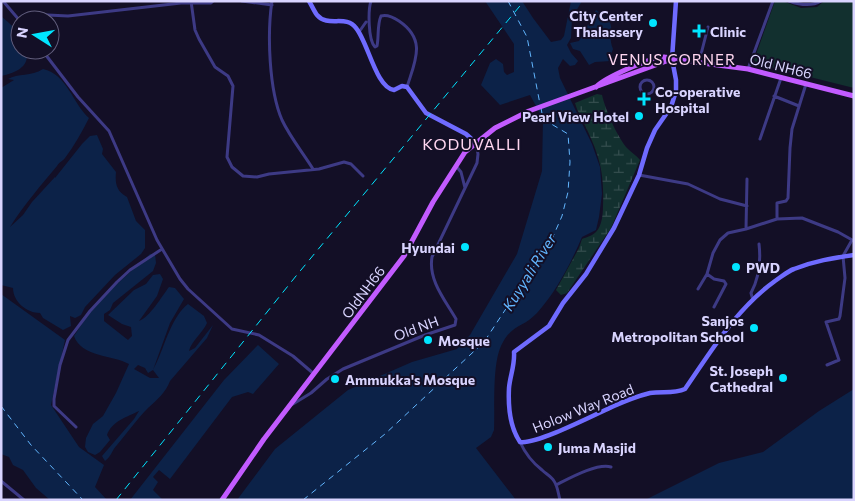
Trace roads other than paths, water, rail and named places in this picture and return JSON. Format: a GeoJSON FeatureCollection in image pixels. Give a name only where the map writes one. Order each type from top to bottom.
{"type":"FeatureCollection","features":[{"type":"Feature","properties":{"kind":"main road","name":"Old NH66"},"geometry":{"type":"LineString","coordinates":[[596,87],[601,81],[662,57],[748,69],[854,96]]}},
{"type":"Feature","properties":{"kind":"main road","name":"Old NH66"},"geometry":{"type":"LineString","coordinates":[[529,112],[672,59]]}},
{"type":"Feature","properties":{"kind":"main road","name":"OldNH66"},"geometry":{"type":"LineString","coordinates":[[222,500],[264,439],[404,256],[465,152],[495,128],[529,112]]}},
{"type":"Feature","properties":{"kind":"street"},"geometry":{"type":"LineString","coordinates":[[60,16],[192,2],[210,4],[213,1]]}},
{"type":"Feature","properties":{"kind":"street"},"geometry":{"type":"LineString","coordinates":[[242,1],[272,3],[271,72],[279,112],[283,122],[313,169]]}},
{"type":"Feature","properties":{"kind":"street"},"geometry":{"type":"LineString","coordinates":[[309,1],[317,15],[322,19],[329,22],[347,21],[354,25],[387,89],[394,90],[402,86],[408,87],[426,113],[466,134],[476,143]]}},
{"type":"Feature","properties":{"kind":"street"},"geometry":{"type":"LineString","coordinates":[[371,1],[369,8],[371,40],[375,47],[378,41],[379,20],[384,15],[396,19],[406,26],[414,36],[417,43],[417,52],[408,87]]}},
{"type":"Feature","properties":{"kind":"street","name":"Holow Way Road"},"geometry":{"type":"LineString","coordinates":[[676,1],[672,59],[676,91],[671,106],[655,130],[638,175],[614,228],[586,274],[563,303],[549,326],[514,352],[509,389],[513,431],[520,442],[532,441],[651,393],[685,389],[713,347],[742,310],[770,285],[792,269],[826,258],[854,255]]}},
{"type":"Feature","properties":{"kind":"street"},"geometry":{"type":"LineString","coordinates":[[748,69],[773,1]]}},
{"type":"Feature","properties":{"kind":"street"},"geometry":{"type":"LineString","coordinates":[[789,1],[800,5],[811,5],[821,1]]}},
{"type":"Feature","properties":{"kind":"street"},"geometry":{"type":"LineString","coordinates":[[192,2],[195,30],[199,39],[215,67],[228,76],[233,86],[227,157],[232,168],[243,176],[256,177],[313,169],[344,162],[351,164],[363,176]]}},
{"type":"Feature","properties":{"kind":"street"},"geometry":{"type":"LineString","coordinates":[[359,32],[366,22]]}},
{"type":"Feature","properties":{"kind":"street"},"geometry":{"type":"LineString","coordinates":[[699,62],[708,28]]}},
{"type":"Feature","properties":{"kind":"street"},"geometry":{"type":"LineString","coordinates":[[50,60],[78,97],[109,131],[143,211],[180,279],[232,329],[259,335],[294,356],[315,374]]}},
{"type":"Feature","properties":{"kind":"street"},"geometry":{"type":"LineString","coordinates":[[646,68],[648,80],[654,84],[654,88],[650,94],[645,94],[640,89],[640,84],[644,80],[648,80]]}},
{"type":"Feature","properties":{"kind":"street"},"geometry":{"type":"LineString","coordinates":[[760,139],[780,78]]}},
{"type":"Feature","properties":{"kind":"street"},"geometry":{"type":"LineString","coordinates":[[777,219],[777,203],[786,201],[788,198],[792,129],[806,84]]}},
{"type":"Feature","properties":{"kind":"street"},"geometry":{"type":"LineString","coordinates":[[774,96],[799,106]]}},
{"type":"Feature","properties":{"kind":"street","name":"Old NH"},"geometry":{"type":"LineString","coordinates":[[290,406],[343,369],[425,335],[455,325],[456,319],[436,284],[430,267],[432,257],[477,163],[476,143]]}},
{"type":"Feature","properties":{"kind":"street"},"geometry":{"type":"LineString","coordinates":[[456,165],[461,172],[465,188]]}},
{"type":"Feature","properties":{"kind":"street"},"geometry":{"type":"LineString","coordinates":[[638,175],[688,184],[720,200],[747,206]]}},
{"type":"Feature","properties":{"kind":"street"},"geometry":{"type":"LineString","coordinates":[[746,230],[747,179]]}},
{"type":"Feature","properties":{"kind":"street"},"geometry":{"type":"LineString","coordinates":[[698,289],[707,274],[713,253],[720,240],[728,233],[746,230],[777,219],[802,218],[838,232],[853,241],[843,256],[845,278],[840,316],[839,319],[826,322],[839,360],[828,365]]}},
{"type":"Feature","properties":{"kind":"street"},"geometry":{"type":"LineString","coordinates":[[753,300],[751,293],[756,283],[760,262],[759,244]]}},
{"type":"Feature","properties":{"kind":"street"},"geometry":{"type":"LineString","coordinates":[[76,427],[54,406],[62,357],[68,340],[90,311],[116,282],[130,270],[162,249]]}},
{"type":"Feature","properties":{"kind":"street"},"geometry":{"type":"LineString","coordinates":[[707,274],[724,281],[726,284],[714,307]]}},
{"type":"Feature","properties":{"kind":"street"},"geometry":{"type":"LineString","coordinates":[[520,442],[524,450],[542,471],[553,478],[560,500]]}},
{"type":"Feature","properties":{"kind":"street"},"geometry":{"type":"LineString","coordinates":[[556,485],[585,471],[605,465],[611,468]]}},
{"type":"Feature","properties":{"kind":"street"},"geometry":{"type":"LineString","coordinates":[[1,481],[24,500]]}},
{"type":"Feature","properties":{"kind":"water","name":"Kuyyali River"},"geometry":{"type":"Polygon","coordinates":[[[485,1],[522,1],[551,42],[561,40],[564,36],[571,1],[582,1],[572,18],[571,38],[567,45],[578,61],[575,65],[570,66],[563,59],[558,68],[560,78],[592,144],[600,167],[602,194],[596,230],[582,237],[557,287],[532,318],[509,334],[498,354],[495,375],[494,430],[491,437],[476,448],[516,500],[237,500],[275,449],[348,390],[412,362],[457,349],[470,335],[517,254],[542,171],[543,119],[530,95],[500,105],[481,85],[490,63],[496,59],[503,64],[504,72],[507,75],[514,72],[514,44],[485,1]]]}},
{"type":"Feature","properties":{"kind":"water"},"geometry":{"type":"Polygon","coordinates":[[[596,10],[609,20],[611,25],[613,49],[611,55],[613,56],[611,61],[595,62],[589,65],[580,51],[573,49],[570,43],[579,41],[596,10]]]}},
{"type":"Feature","properties":{"kind":"water"},"geometry":{"type":"Polygon","coordinates":[[[1,16],[10,24],[10,60],[26,60],[21,68],[1,76],[1,16]]]}},
{"type":"Feature","properties":{"kind":"water"},"geometry":{"type":"Polygon","coordinates":[[[43,69],[51,72],[64,83],[89,118],[78,139],[64,159],[33,195],[10,227],[23,215],[82,144],[90,136],[97,135],[103,149],[102,154],[116,172],[118,189],[127,197],[136,221],[145,230],[145,248],[141,254],[115,275],[85,307],[81,315],[75,318],[70,316],[71,326],[63,330],[43,318],[40,313],[26,309],[15,298],[13,288],[1,285],[1,88],[14,80],[8,79],[12,77],[34,73],[43,69]]]}},
{"type":"Feature","properties":{"kind":"water"},"geometry":{"type":"Polygon","coordinates":[[[150,254],[155,254],[156,263],[153,271],[113,303],[110,310],[104,314],[104,321],[128,340],[132,336],[131,327],[122,324],[108,315],[134,290],[146,284],[153,275],[160,274],[163,279],[157,296],[139,321],[151,311],[169,287],[175,288],[184,299],[170,323],[153,370],[176,317],[188,304],[204,316],[207,323],[189,351],[195,348],[213,325],[207,338],[170,381],[161,396],[136,421],[105,461],[102,456],[139,411],[112,426],[107,435],[110,440],[95,455],[88,452],[85,447],[86,438],[93,424],[103,416],[129,364],[90,352],[78,343],[74,336],[96,303],[150,254]],[[138,365],[134,369],[150,378],[159,378],[153,370],[148,373],[145,368],[138,365]]]}},
{"type":"Feature","properties":{"kind":"water"},"geometry":{"type":"Polygon","coordinates":[[[1,294],[65,340],[51,405],[79,447],[104,465],[95,487],[107,500],[50,500],[36,488],[23,470],[13,465],[9,457],[1,454],[1,294]]]}},
{"type":"Feature","properties":{"kind":"water"},"geometry":{"type":"Polygon","coordinates":[[[258,345],[279,364],[253,394],[248,392],[232,397],[170,479],[159,470],[153,477],[158,482],[153,490],[163,500],[130,500],[224,380],[258,345]]]}},
{"type":"Feature","properties":{"kind":"water"},"geometry":{"type":"Polygon","coordinates":[[[854,389],[854,500],[645,500],[719,463],[763,452],[819,411],[854,389]]]}},
{"type":"Feature","properties":{"kind":"railway"},"geometry":{"type":"LineString","coordinates":[[116,500],[296,276],[524,1]]}},
{"type":"Feature","properties":{"kind":"place","name":"City Center Thalassery"},"geometry":{"type":"Point","coordinates":[653,23]}},
{"type":"Feature","properties":{"kind":"place","name":"Clinic"},"geometry":{"type":"Point","coordinates":[699,31]}},
{"type":"Feature","properties":{"kind":"place","name":"Co-operative Hospital"},"geometry":{"type":"Point","coordinates":[644,99]}},
{"type":"Feature","properties":{"kind":"place","name":"Pearl View Hotel"},"geometry":{"type":"Point","coordinates":[639,116]}},
{"type":"Feature","properties":{"kind":"place","name":"Hyundai"},"geometry":{"type":"Point","coordinates":[465,247]}},
{"type":"Feature","properties":{"kind":"place","name":"PWD"},"geometry":{"type":"Point","coordinates":[736,267]}},
{"type":"Feature","properties":{"kind":"place","name":"Sanjos Metropolitan School"},"geometry":{"type":"Point","coordinates":[754,328]}},
{"type":"Feature","properties":{"kind":"place","name":"Mosque"},"geometry":{"type":"Point","coordinates":[428,340]}},
{"type":"Feature","properties":{"kind":"place","name":"St. Joseph Cathedral"},"geometry":{"type":"Point","coordinates":[783,378]}},
{"type":"Feature","properties":{"kind":"place","name":"Ammukka's Mosque"},"geometry":{"type":"Point","coordinates":[335,379]}},
{"type":"Feature","properties":{"kind":"place","name":"Juma Masjid"},"geometry":{"type":"Point","coordinates":[548,447]}},
{"type":"Feature","properties":{"kind":"district","name":"VENUS CORNER"},"geometry":{"type":"Point","coordinates":[672,59]}},
{"type":"Feature","properties":{"kind":"district","name":"KODUVALLI"},"geometry":{"type":"Point","coordinates":[472,143]}}]}
